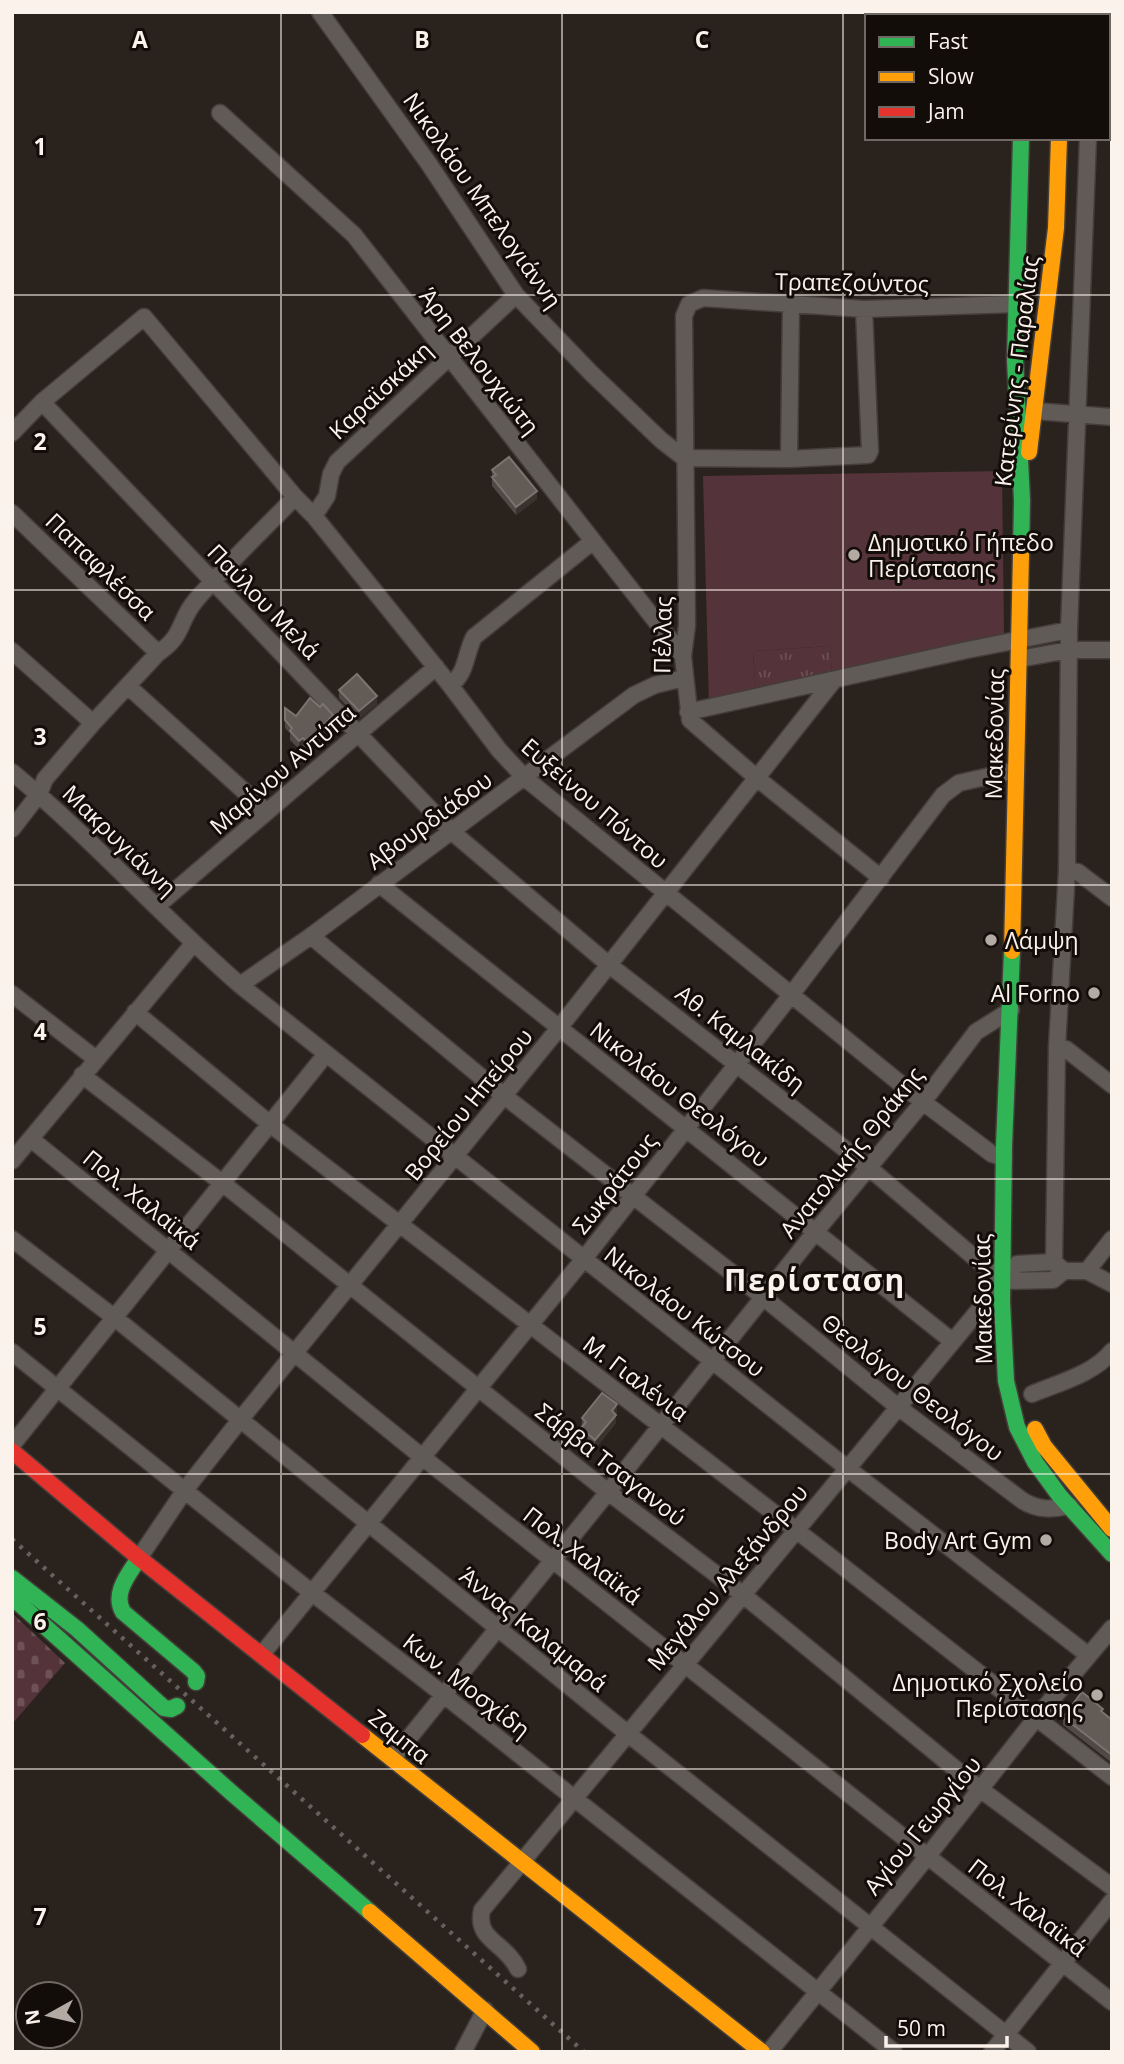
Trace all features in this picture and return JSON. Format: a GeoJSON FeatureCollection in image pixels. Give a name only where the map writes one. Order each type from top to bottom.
{"type":"FeatureCollection","features":[{"type":"Feature","properties":{"kind":"main road","name":"Κατερίνης - Παραλίας"},"geometry":{"type":"LineString","coordinates":[[1021,140],[1015,360],[1022,500]]}},
{"type":"Feature","properties":{"kind":"main road","name":"Κατερίνης - Παραλίας"},"geometry":{"type":"LineString","coordinates":[[1022,500],[1056,228],[1059,140]]}},
{"type":"Feature","properties":{"kind":"main road","name":"Μακεδονίας"},"geometry":{"type":"LineString","coordinates":[[1022,500],[1011,1010],[1006,1055],[1004,1158],[1020,1388],[1027,1412],[1044,1446],[1112,1529]]}},
{"type":"Feature","properties":{"kind":"main road","name":"Μακεδονίας"},"geometry":{"type":"LineString","coordinates":[[1011,1010],[1021,1054],[1012,1275],[1005,1371],[1010,1403],[1018,1429],[1046,1477],[1112,1554]]}},
{"type":"Feature","properties":{"kind":"main road","name":"Ζαμπα"},"geometry":{"type":"LineString","coordinates":[[12,1451],[139,1558],[762,2052]]}},
{"type":"Feature","properties":{"kind":"main road"},"geometry":{"type":"LineString","coordinates":[[139,1558],[122,1584],[119,1605],[123,1612],[193,1671],[197,1676],[196,1682]]}},
{"type":"Feature","properties":{"kind":"main road"},"geometry":{"type":"LineString","coordinates":[[12,1578],[77,1629],[164,1707],[171,1709],[177,1706]]}},
{"type":"Feature","properties":{"kind":"main road"},"geometry":{"type":"LineString","coordinates":[[12,1597],[233,1794],[531,2052]]}},
{"type":"Feature","properties":{"kind":"street","name":"Νικολάου Μπελογιάννη"},"geometry":{"type":"LineString","coordinates":[[320,12],[429,163],[516,295],[590,373],[684,458]]}},
{"type":"Feature","properties":{"kind":"street","name":"Άρη Βελουχιώτη"},"geometry":{"type":"LineString","coordinates":[[220,113],[354,235],[683,656]]}},
{"type":"Feature","properties":{"kind":"street"},"geometry":{"type":"LineString","coordinates":[[1012,1275],[1053,1280],[1059,1267],[1058,1047],[1066,870],[1069,630],[1088,140]]}},
{"type":"Feature","properties":{"kind":"street","name":"Καραϊσκάκη"},"geometry":{"type":"LineString","coordinates":[[314,516],[327,496],[331,474],[337,462],[516,295]]}},
{"type":"Feature","properties":{"kind":"street","name":"Τραπεζούντος"},"geometry":{"type":"LineString","coordinates":[[689,304],[703,298],[864,309],[1016,304]]}},
{"type":"Feature","properties":{"kind":"street","name":"Πέλλας"},"geometry":{"type":"LineString","coordinates":[[688,712],[683,656],[687,625],[684,316],[689,304]]}},
{"type":"Feature","properties":{"kind":"street"},"geometry":{"type":"LineString","coordinates":[[789,459],[791,304]]}},
{"type":"Feature","properties":{"kind":"street"},"geometry":{"type":"LineString","coordinates":[[684,458],[789,459],[863,456],[870,451],[864,309]]}},
{"type":"Feature","properties":{"kind":"street","name":"Ευξείνου Πόντου"},"geometry":{"type":"LineString","coordinates":[[42,402],[144,317],[295,497],[314,516],[499,750],[525,778],[923,1101],[992,1154],[1004,1158]]}},
{"type":"Feature","properties":{"kind":"street"},"geometry":{"type":"LineString","coordinates":[[12,433],[42,402]]}},
{"type":"Feature","properties":{"kind":"street","name":"Παύλου Μελά"},"geometry":{"type":"LineString","coordinates":[[42,402],[452,831]]}},
{"type":"Feature","properties":{"kind":"street"},"geometry":{"type":"LineString","coordinates":[[1035,411],[1112,416]]}},
{"type":"Feature","properties":{"kind":"street"},"geometry":{"type":"LineString","coordinates":[[12,829],[39,794],[45,779],[93,723],[159,653],[171,645],[195,601],[295,497]]}},
{"type":"Feature","properties":{"kind":"street","name":"Παπαφλέσσα"},"geometry":{"type":"LineString","coordinates":[[12,513],[159,653]]}},
{"type":"Feature","properties":{"kind":"street"},"geometry":{"type":"LineString","coordinates":[[450,685],[463,673],[468,649],[474,637],[593,541]]}},
{"type":"Feature","properties":{"kind":"street"},"geometry":{"type":"LineString","coordinates":[[881,878],[696,726],[688,712],[1069,630]]}},
{"type":"Feature","properties":{"kind":"street"},"geometry":{"type":"LineString","coordinates":[[1019,659],[1069,650],[1112,650]]}},
{"type":"Feature","properties":{"kind":"street"},"geometry":{"type":"LineString","coordinates":[[12,651],[93,723]]}},
{"type":"Feature","properties":{"kind":"street","name":"Μαρίνου Αντύπα"},"geometry":{"type":"LineString","coordinates":[[157,906],[436,667]]}},
{"type":"Feature","properties":{"kind":"street","name":"Αβουρδιάδου"},"geometry":{"type":"LineString","coordinates":[[240,985],[311,936],[634,695],[655,685],[684,678]]}},
{"type":"Feature","properties":{"kind":"street","name":"Βορείου Ηπείρου"},"geometry":{"type":"LineString","coordinates":[[139,1558],[185,1490],[240,1420],[401,1225],[834,680]]}},
{"type":"Feature","properties":{"kind":"street"},"geometry":{"type":"LineString","coordinates":[[129,687],[267,812]]}},
{"type":"Feature","properties":{"kind":"street","name":"Σωκράτους"},"geometry":{"type":"LineString","coordinates":[[262,1654],[583,1260],[792,995],[950,788],[976,777],[1016,770]]}},
{"type":"Feature","properties":{"kind":"street","name":"Μακρυγιάννη"},"geometry":{"type":"LineString","coordinates":[[12,772],[39,794],[157,906],[193,944]]}},
{"type":"Feature","properties":{"kind":"street","name":"Αθ. Καμλακίδη"},"geometry":{"type":"LineString","coordinates":[[452,831],[608,964],[868,1167],[1012,1275]]}},
{"type":"Feature","properties":{"kind":"street"},"geometry":{"type":"LineString","coordinates":[[1066,870],[1078,872],[1112,898]]}},
{"type":"Feature","properties":{"kind":"street","name":"Νικολάου Θεολόγου"},"geometry":{"type":"LineString","coordinates":[[379,884],[953,1341]]}},
{"type":"Feature","properties":{"kind":"street","name":"Θεολόγου Θεολόγου"},"geometry":{"type":"LineString","coordinates":[[311,936],[503,1095],[763,1297],[898,1407],[1023,1501],[1045,1510],[1070,1506]]}},
{"type":"Feature","properties":{"kind":"street"},"geometry":{"type":"LineString","coordinates":[[12,1161],[193,944]]}},
{"type":"Feature","properties":{"kind":"street","name":"Νικολάου Κώτσου"},"geometry":{"type":"LineString","coordinates":[[193,944],[240,985],[583,1260],[1088,1655]]}},
{"type":"Feature","properties":{"kind":"street"},"geometry":{"type":"LineString","coordinates":[[12,994],[96,1059]]}},
{"type":"Feature","properties":{"kind":"street","name":"Ανατολικής Θράκης"},"geometry":{"type":"LineString","coordinates":[[391,1759],[976,1032],[1011,1010]]}},
{"type":"Feature","properties":{"kind":"street","name":"Μ. Γιαλένια"},"geometry":{"type":"LineString","coordinates":[[135,1012],[270,1124],[1112,1777]]}},
{"type":"Feature","properties":{"kind":"street"},"geometry":{"type":"LineString","coordinates":[[1058,1047],[1066,1049],[1112,1085]]}},
{"type":"Feature","properties":{"kind":"street"},"geometry":{"type":"LineString","coordinates":[[12,1445],[326,1054]]}},
{"type":"Feature","properties":{"kind":"street","name":"Σάββα Τσαγανού"},"geometry":{"type":"LineString","coordinates":[[82,1075],[221,1182],[608,1492],[743,1594],[980,1789],[1112,1887]]}},
{"type":"Feature","properties":{"kind":"street","name":"Πολ. Χαλαϊκά"},"geometry":{"type":"LineString","coordinates":[[31,1139],[421,1456],[1112,2002]]}},
{"type":"Feature","properties":{"kind":"street"},"geometry":{"type":"LineString","coordinates":[[1087,1271],[1112,1238]]}},
{"type":"Feature","properties":{"kind":"street","name":"Άννας Καλαμαρά"},"geometry":{"type":"LineString","coordinates":[[12,1239],[115,1318],[627,1733],[1028,2052]]}},
{"type":"Feature","properties":{"kind":"street"},"geometry":{"type":"LineString","coordinates":[[1059,1267],[1087,1271],[1112,1284]]}},
{"type":"Feature","properties":{"kind":"street","name":"Μεγάλου Αλεξάνδρου"},"geometry":{"type":"LineString","coordinates":[[517,1969],[505,1950],[483,1933],[479,1923],[482,1910],[953,1341],[1012,1275]]}},
{"type":"Feature","properties":{"kind":"street"},"geometry":{"type":"LineString","coordinates":[[1032,1394],[1091,1368],[1104,1361],[1112,1351]]}},
{"type":"Feature","properties":{"kind":"street","name":"Κων. Μοσχίδη"},"geometry":{"type":"LineString","coordinates":[[12,1352],[311,1592],[894,2052]]}},
{"type":"Feature","properties":{"kind":"street","name":"Αγίου Γεωργίου"},"geometry":{"type":"LineString","coordinates":[[769,2052],[1036,1717],[1112,1628]]}},
{"type":"Feature","properties":{"kind":"street"},"geometry":{"type":"LineString","coordinates":[[992,2052],[1112,1901]]}},
{"type":"Feature","properties":{"kind":"street"},"geometry":{"type":"LineString","coordinates":[[463,2052],[485,2010]]}},
{"type":"Feature","properties":{"kind":"green space","name":"Δημοτικό Γήπεδο Περίστασης"},"geometry":{"type":"Polygon","coordinates":[[[1002,471],[1004,634],[832,676],[830,646],[753,651],[756,695],[709,706],[703,476],[1002,471]]]}},
{"type":"Feature","properties":{"kind":"green space"},"geometry":{"type":"Polygon","coordinates":[[[830,646],[832,676],[756,695],[753,651],[830,646]]]}},
{"type":"Feature","properties":{"kind":"green space"},"geometry":{"type":"Polygon","coordinates":[[[12,1613],[65,1663],[12,1724],[12,1613]]]}},
{"type":"Feature","properties":{"kind":"building"},"geometry":{"type":"Polygon","coordinates":[[[509,457],[537,491],[516,507],[492,477],[496,475],[492,470],[509,457]]]}},
{"type":"Feature","properties":{"kind":"building"},"geometry":{"type":"Polygon","coordinates":[[[357,674],[377,696],[359,711],[339,690],[357,674]]]}},
{"type":"Feature","properties":{"kind":"building"},"geometry":{"type":"Polygon","coordinates":[[[310,698],[320,707],[323,704],[333,715],[308,743],[303,738],[299,741],[290,731],[292,728],[285,720],[285,708],[296,716],[310,698]]]}},
{"type":"Feature","properties":{"kind":"building"},"geometry":{"type":"Polygon","coordinates":[[[602,1393],[617,1404],[612,1411],[616,1415],[595,1440],[581,1428],[586,1422],[582,1418],[602,1393]]]}},
{"type":"Feature","properties":{"kind":"building"},"geometry":{"type":"Polygon","coordinates":[[[1082,1692],[1112,1720],[1112,1755],[1063,1717],[1082,1692]]]}},
{"type":"Feature","properties":{"kind":"railway"},"geometry":{"type":"LineString","coordinates":[[12,1539],[584,2052]]}},
{"type":"Feature","properties":{"kind":"traffic: fast"},"geometry":{"type":"LineString","coordinates":[[1021,140],[1015,360],[1022,500],[1021,555]]}},
{"type":"Feature","properties":{"kind":"traffic: fast"},"geometry":{"type":"LineString","coordinates":[[1012,951],[1004,1146],[1002,1302],[1006,1381],[1017,1427],[1035,1462],[1059,1495],[1112,1554]]}},
{"type":"Feature","properties":{"kind":"traffic: fast"},"geometry":{"type":"LineString","coordinates":[[139,1558],[121,1591],[119,1598],[123,1612],[193,1671],[197,1676],[196,1682]]}},
{"type":"Feature","properties":{"kind":"traffic: fast"},"geometry":{"type":"LineString","coordinates":[[12,1578],[77,1629],[164,1708],[177,1706]]}},
{"type":"Feature","properties":{"kind":"traffic: fast"},"geometry":{"type":"LineString","coordinates":[[12,1597],[370,1912]]}},
{"type":"Feature","properties":{"kind":"traffic: slow"},"geometry":{"type":"LineString","coordinates":[[1029,452],[1056,228],[1059,140]]}},
{"type":"Feature","properties":{"kind":"traffic: slow"},"geometry":{"type":"LineString","coordinates":[[1012,951],[1021,555]]}},
{"type":"Feature","properties":{"kind":"traffic: slow"},"geometry":{"type":"LineString","coordinates":[[1035,1429],[1044,1446],[1112,1529]]}},
{"type":"Feature","properties":{"kind":"traffic: slow"},"geometry":{"type":"LineString","coordinates":[[362,1735],[762,2052]]}},
{"type":"Feature","properties":{"kind":"traffic: slow"},"geometry":{"type":"LineString","coordinates":[[370,1912],[532,2052]]}},
{"type":"Feature","properties":{"kind":"traffic: jam"},"geometry":{"type":"LineString","coordinates":[[12,1451],[139,1558],[362,1735]]}},
{"type":"Feature","properties":{"kind":"place","name":"Δημοτικό Γήπεδο Περίστασης"},"geometry":{"type":"Point","coordinates":[854,555]}},
{"type":"Feature","properties":{"kind":"place","name":"Λάμψη"},"geometry":{"type":"Point","coordinates":[991,940]}},
{"type":"Feature","properties":{"kind":"place","name":"Al Forno"},"geometry":{"type":"Point","coordinates":[1094,993]}},
{"type":"Feature","properties":{"kind":"place","name":"Body Art Gym"},"geometry":{"type":"Point","coordinates":[1046,1540]}},
{"type":"Feature","properties":{"kind":"place","name":"Δημοτικό Σχολείο Περίστασης"},"geometry":{"type":"Point","coordinates":[1097,1695]}},
{"type":"Feature","properties":{"kind":"district","name":"Περίσταση"},"geometry":{"type":"Point","coordinates":[815,1279]}}]}
